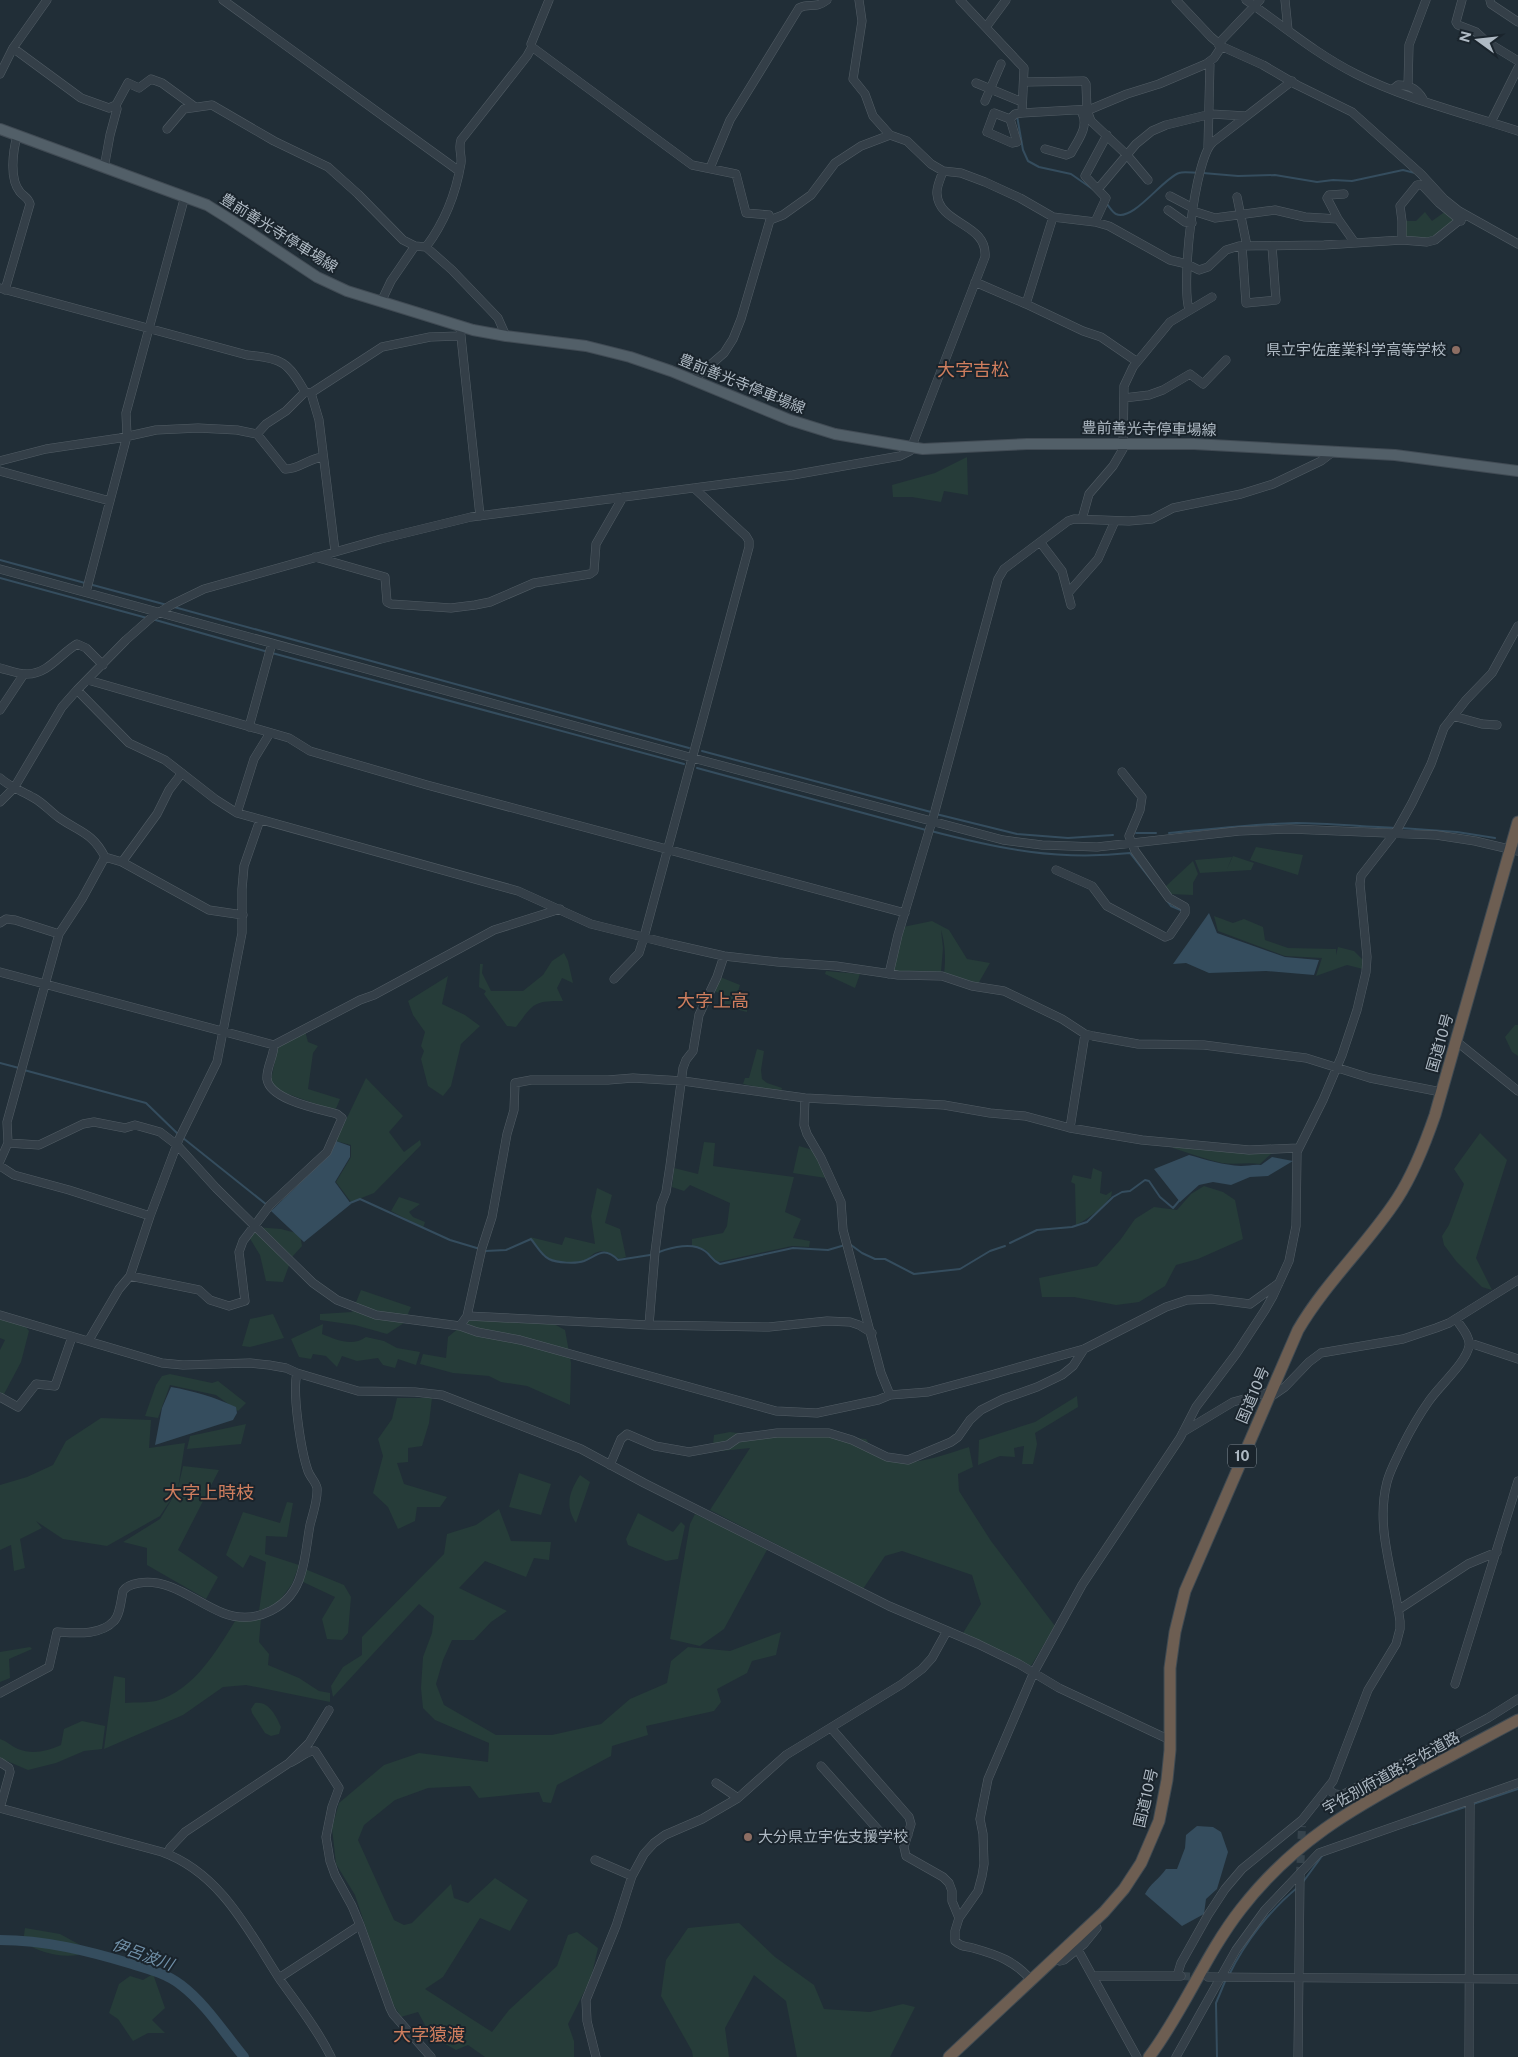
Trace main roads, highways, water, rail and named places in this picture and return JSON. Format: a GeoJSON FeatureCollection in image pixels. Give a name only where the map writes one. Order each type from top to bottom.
{"type":"FeatureCollection","features":[{"type":"Feature","properties":{"kind":"highway","name":"国道10号"},"geometry":{"type":"LineString","coordinates":[[949,2057],[1057,1958],[1115,1900],[1133,1876],[1153,1836],[1165,1794],[1170,1740],[1172,1643],[1181,1605],[1197,1559],[1293,1341],[1311,1309],[1384,1217],[1403,1189],[1425,1142],[1514,850],[1518,822]]}},
{"type":"Feature","properties":{"kind":"highway","name":"宇佐別府道路;宇佐道路"},"geometry":{"type":"LineString","coordinates":[[1151,2054],[1221,1937],[1258,1889],[1292,1853],[1341,1816],[1518,1720]]}},
{"type":"Feature","properties":{"kind":"main road","name":"豊前善光寺停車場線"},"geometry":{"type":"LineString","coordinates":[[0,129],[207,206],[317,277],[460,331],[596,348],[650,363],[790,420],[820,430],[923,449],[1011,444],[1122,443],[1234,446],[1425,458],[1518,471]]}},
{"type":"Feature","properties":{"kind":"water"},"geometry":{"type":"Polygon","coordinates":[[[1209,913],[1217,933],[1285,957],[1319,960],[1314,975],[1266,971],[1209,973],[1186,963],[1173,964],[1209,913]]]}},
{"type":"Feature","properties":{"kind":"water"},"geometry":{"type":"Polygon","coordinates":[[[336,1141],[350,1146],[350,1157],[335,1182],[351,1204],[304,1242],[271,1211],[331,1153],[336,1141]]]}},
{"type":"Feature","properties":{"kind":"water"},"geometry":{"type":"Polygon","coordinates":[[[1189,1155],[1241,1166],[1261,1165],[1272,1157],[1293,1161],[1268,1176],[1250,1177],[1231,1185],[1213,1182],[1199,1185],[1180,1202],[1154,1169],[1189,1155]]]}},
{"type":"Feature","properties":{"kind":"water"},"geometry":{"type":"Polygon","coordinates":[[[171,1387],[196,1392],[220,1400],[236,1407],[237,1413],[233,1420],[155,1445],[162,1408],[171,1387]]]}},
{"type":"Feature","properties":{"kind":"water"},"geometry":{"type":"Polygon","coordinates":[[[1197,1826],[1213,1827],[1221,1832],[1228,1852],[1217,1889],[1206,1899],[1204,1914],[1182,1926],[1145,1894],[1166,1869],[1177,1869],[1185,1848],[1186,1835],[1197,1826]]]}},
{"type":"Feature","properties":{"kind":"waterway"},"geometry":{"type":"LineString","coordinates":[[1017,116],[1023,150],[1028,161],[1039,167],[1071,174],[1094,190]]}},
{"type":"Feature","properties":{"kind":"waterway"},"geometry":{"type":"LineString","coordinates":[[1203,173],[1238,176],[1275,175],[1317,182],[1333,180],[1352,181],[1403,170],[1415,173],[1421,179]]}},
{"type":"Feature","properties":{"kind":"waterway"},"geometry":{"type":"LineString","coordinates":[[1106,203],[1116,214],[1123,215],[1131,212],[1164,183],[1179,173],[1198,173]]}},
{"type":"Feature","properties":{"kind":"waterway"},"geometry":{"type":"LineString","coordinates":[[0,560],[85,583]]}},
{"type":"Feature","properties":{"kind":"waterway"},"geometry":{"type":"LineString","coordinates":[[0,578],[147,618]]}},
{"type":"Feature","properties":{"kind":"waterway"},"geometry":{"type":"LineString","coordinates":[[89,584],[167,605]]}},
{"type":"Feature","properties":{"kind":"waterway"},"geometry":{"type":"LineString","coordinates":[[174,607],[689,748]]}},
{"type":"Feature","properties":{"kind":"waterway"},"geometry":{"type":"LineString","coordinates":[[152,619],[268,652]]}},
{"type":"Feature","properties":{"kind":"waterway"},"geometry":{"type":"LineString","coordinates":[[272,653],[684,764]]}},
{"type":"Feature","properties":{"kind":"waterway"},"geometry":{"type":"LineString","coordinates":[[702,751],[931,812]]}},
{"type":"Feature","properties":{"kind":"waterway"},"geometry":{"type":"LineString","coordinates":[[697,768],[926,830]]}},
{"type":"Feature","properties":{"kind":"waterway"},"geometry":{"type":"LineString","coordinates":[[936,814],[1017,834],[1068,838],[1113,835]]}},
{"type":"Feature","properties":{"kind":"waterway"},"geometry":{"type":"LineString","coordinates":[[1169,833],[1296,823],[1396,828]]}},
{"type":"Feature","properties":{"kind":"waterway"},"geometry":{"type":"LineString","coordinates":[[1401,828],[1457,832],[1495,838]]}},
{"type":"Feature","properties":{"kind":"waterway"},"geometry":{"type":"LineString","coordinates":[[931,831],[1029,852],[1078,855],[1130,853],[1155,885]]}},
{"type":"Feature","properties":{"kind":"waterway"},"geometry":{"type":"LineString","coordinates":[[1136,833],[1156,833]]}},
{"type":"Feature","properties":{"kind":"waterway"},"geometry":{"type":"LineString","coordinates":[[1167,901],[1171,906],[1183,911]]}},
{"type":"Feature","properties":{"kind":"waterway"},"geometry":{"type":"LineString","coordinates":[[0,1063],[19,1068]]}},
{"type":"Feature","properties":{"kind":"waterway"},"geometry":{"type":"LineString","coordinates":[[24,1070],[146,1103],[179,1135]]}},
{"type":"Feature","properties":{"kind":"waterway"},"geometry":{"type":"LineString","coordinates":[[183,1138],[267,1205]]}},
{"type":"Feature","properties":{"kind":"waterway"},"geometry":{"type":"LineString","coordinates":[[1010,1243],[1037,1230],[1072,1227],[1087,1222],[1113,1197],[1122,1192],[1130,1191],[1145,1180],[1149,1181],[1160,1197],[1173,1208],[1179,1201]]}},
{"type":"Feature","properties":{"kind":"waterway"},"geometry":{"type":"LineString","coordinates":[[350,1203],[360,1199],[450,1240],[480,1249]]}},
{"type":"Feature","properties":{"kind":"waterway"},"geometry":{"type":"LineString","coordinates":[[485,1251],[506,1250],[531,1239],[546,1258],[561,1262],[581,1262],[601,1253],[609,1253],[618,1260],[650,1255]]}},
{"type":"Feature","properties":{"kind":"waterway"},"geometry":{"type":"LineString","coordinates":[[659,1252],[676,1247],[695,1247],[705,1251],[720,1264],[793,1248],[828,1250],[845,1245]]}},
{"type":"Feature","properties":{"kind":"waterway"},"geometry":{"type":"LineString","coordinates":[[851,1245],[875,1259],[885,1259],[914,1274],[960,1269],[990,1251],[1005,1246]]}},
{"type":"Feature","properties":{"kind":"waterway"},"geometry":{"type":"LineString","coordinates":[[1473,1804],[1518,1789]]}},
{"type":"Feature","properties":{"kind":"waterway"},"geometry":{"type":"LineString","coordinates":[[1413,1824],[1468,1806]]}},
{"type":"Feature","properties":{"kind":"waterway"},"geometry":{"type":"LineString","coordinates":[[1303,1882],[1322,1856]]}},
{"type":"Feature","properties":{"kind":"waterway"},"geometry":{"type":"LineString","coordinates":[[1229,1975],[1259,1927],[1298,1887]]}},
{"type":"Feature","properties":{"kind":"waterway","name":"伊呂波川"},"geometry":{"type":"LineString","coordinates":[[0,1940],[17,1940],[67,1947],[116,1959],[164,1975],[176,1981],[199,2001],[244,2057]]}},
{"type":"Feature","properties":{"kind":"waterway"},"geometry":{"type":"LineString","coordinates":[[1217,2057],[1216,2003],[1226,1979]]}},
{"type":"Feature","properties":{"kind":"tunnel"},"geometry":{"type":"LineString","coordinates":[[1300,1875],[1302,1826]]}},
{"type":"Feature","properties":{"kind":"tunnel"},"geometry":{"type":"LineString","coordinates":[[1182,1976],[1200,1977]]}},
{"type":"Feature","properties":{"kind":"place","name":"県立宇佐産業科学高等学校"},"geometry":{"type":"Point","coordinates":[1456,350]}},
{"type":"Feature","properties":{"kind":"place","name":"大分県立宇佐支援学校"},"geometry":{"type":"Point","coordinates":[748,1837]}},
{"type":"Feature","properties":{"kind":"district","name":"大字吉松"},"geometry":{"type":"Point","coordinates":[973,370]}},
{"type":"Feature","properties":{"kind":"district","name":"大字上高"},"geometry":{"type":"Point","coordinates":[713,1001]}},
{"type":"Feature","properties":{"kind":"district","name":"大字上時枝"},"geometry":{"type":"Point","coordinates":[209,1493]}},
{"type":"Feature","properties":{"kind":"district","name":"大字猿渡"},"geometry":{"type":"Point","coordinates":[429,2035]}}]}
